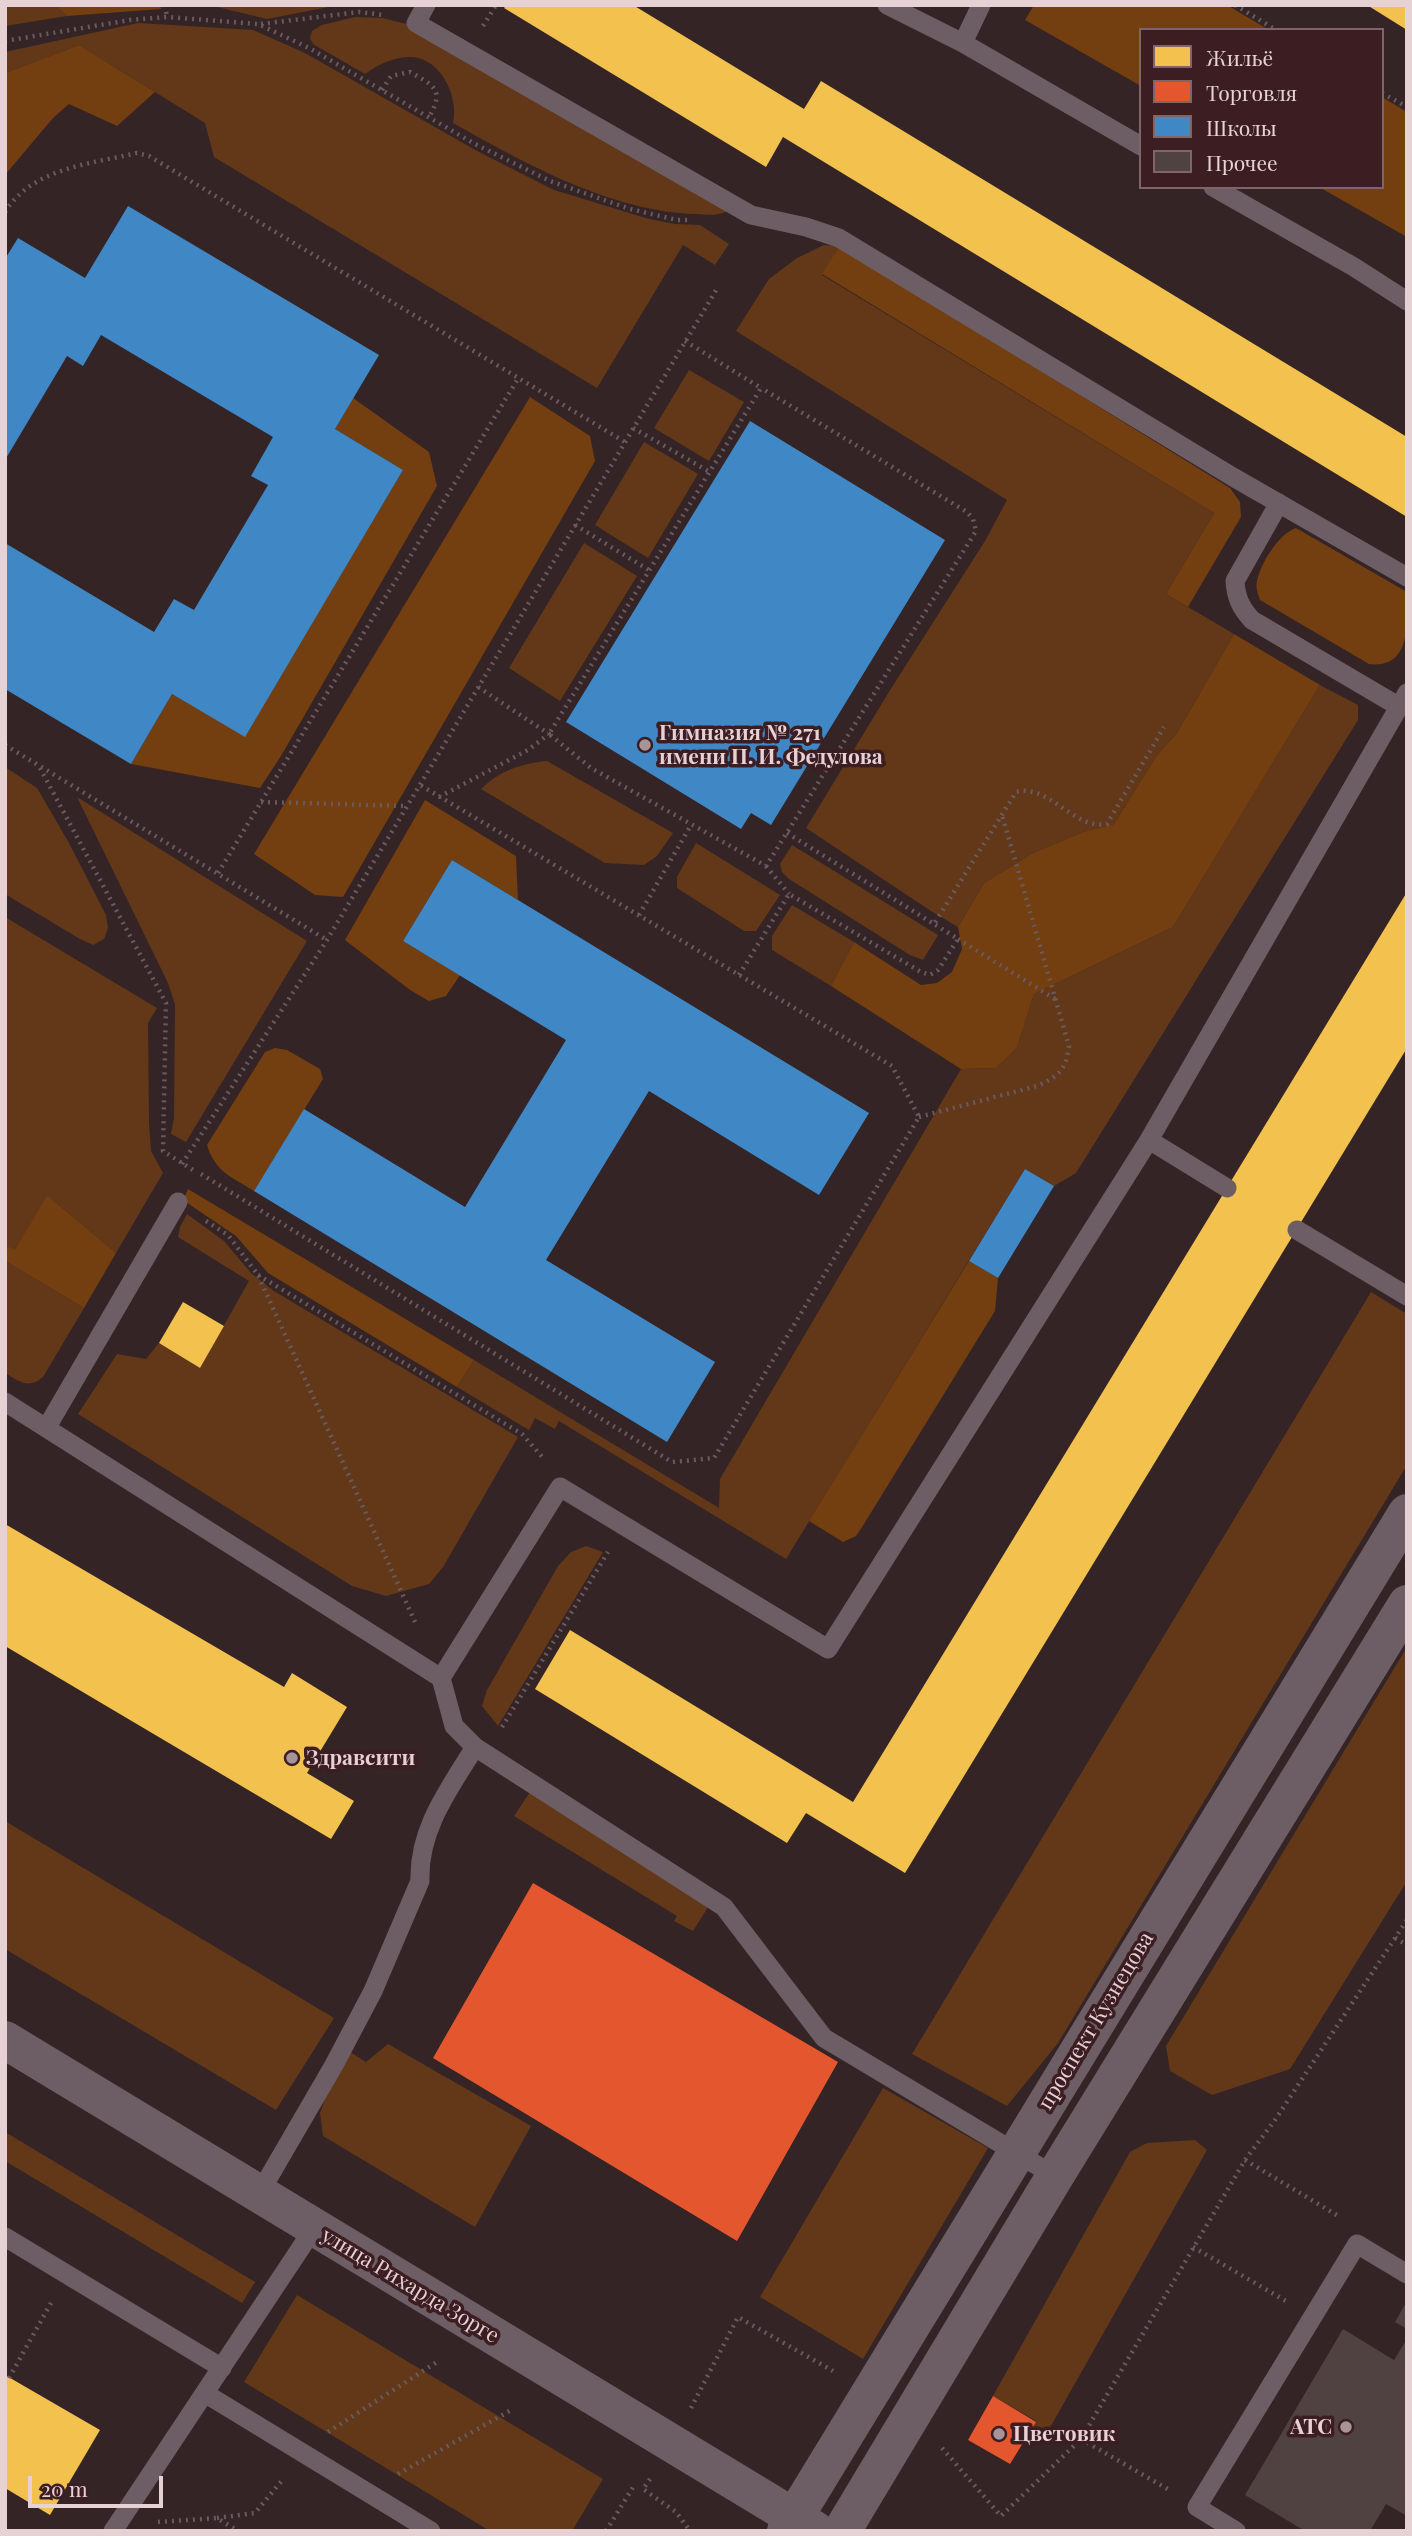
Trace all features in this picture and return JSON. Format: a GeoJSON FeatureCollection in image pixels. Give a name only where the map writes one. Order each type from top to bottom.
{"type":"FeatureCollection","features":[{"type":"Feature","properties":{"kind":"street","name":"проспект Кузнецова"},"geometry":{"type":"LineString","coordinates":[[798,2526],[1016,2152],[1407,1513]]}},
{"type":"Feature","properties":{"kind":"street"},"geometry":{"type":"LineString","coordinates":[[842,2531],[1055,2176],[1407,1604]]}},
{"type":"Feature","properties":{"kind":"street","name":"улица Рихарда Зорге"},"geometry":{"type":"LineString","coordinates":[[5,2040],[798,2526]]}},
{"type":"Feature","properties":{"kind":"lane"},"geometry":{"type":"LineString","coordinates":[[426,5],[416,23],[751,215],[806,227],[839,238],[1407,577]]}},
{"type":"Feature","properties":{"kind":"lane"},"geometry":{"type":"LineString","coordinates":[[887,5],[963,43],[1139,145]]}},
{"type":"Feature","properties":{"kind":"lane"},"geometry":{"type":"LineString","coordinates":[[963,43],[981,5]]}},
{"type":"Feature","properties":{"kind":"lane"},"geometry":{"type":"LineString","coordinates":[[1217,189],[1354,267],[1407,301]]}},
{"type":"Feature","properties":{"kind":"lane"},"geometry":{"type":"LineString","coordinates":[[441,1678],[560,1487],[828,1649],[1149,1140],[1403,699],[1252,620],[1242,609],[1236,596],[1235,581],[1279,503]]}},
{"type":"Feature","properties":{"kind":"lane"},"geometry":{"type":"LineString","coordinates":[[1149,1140],[1227,1188]]}},
{"type":"Feature","properties":{"kind":"lane"},"geometry":{"type":"LineString","coordinates":[[47,1427],[178,1202]]}},
{"type":"Feature","properties":{"kind":"lane"},"geometry":{"type":"LineString","coordinates":[[1297,1230],[1407,1296]]}},
{"type":"Feature","properties":{"kind":"lane"},"geometry":{"type":"LineString","coordinates":[[5,1402],[441,1678],[454,1726],[480,1751],[724,1907],[824,2038],[1055,2176]]}},
{"type":"Feature","properties":{"kind":"lane"},"geometry":{"type":"LineString","coordinates":[[259,2194],[334,2066],[373,1991],[420,1881],[419,1868],[432,1816],[480,1751]]}},
{"type":"Feature","properties":{"kind":"lane"},"geometry":{"type":"LineString","coordinates":[[115,2528],[314,2228]]}},
{"type":"Feature","properties":{"kind":"lane"},"geometry":{"type":"LineString","coordinates":[[5,2237],[222,2368]]}},
{"type":"Feature","properties":{"kind":"lane"},"geometry":{"type":"LineString","coordinates":[[1236,2531],[1197,2507],[1357,2244],[1407,2274]]}},
{"type":"Feature","properties":{"kind":"lane"},"geometry":{"type":"LineString","coordinates":[[206,2394],[431,2531]]}},
{"type":"Feature","properties":{"kind":"path"},"geometry":{"type":"LineString","coordinates":[[165,5],[167,17]]}},
{"type":"Feature","properties":{"kind":"path"},"geometry":{"type":"LineString","coordinates":[[1235,5],[1273,28]]}},
{"type":"Feature","properties":{"kind":"path"},"geometry":{"type":"LineString","coordinates":[[5,41],[130,20],[167,17],[258,24],[359,12],[394,16],[416,23]]}},
{"type":"Feature","properties":{"kind":"path"},"geometry":{"type":"LineString","coordinates":[[258,24],[309,48],[475,144],[551,181],[630,209],[677,220],[715,221],[751,215]]}},
{"type":"Feature","properties":{"kind":"path"},"geometry":{"type":"LineString","coordinates":[[382,90],[391,76],[410,72],[433,86],[438,95],[429,117]]}},
{"type":"Feature","properties":{"kind":"path"},"geometry":{"type":"LineString","coordinates":[[1384,94],[1407,107]]}},
{"type":"Feature","properties":{"kind":"path"},"geometry":{"type":"LineString","coordinates":[[5,212],[12,201],[32,183],[60,171],[137,153],[149,156],[625,442]]}},
{"type":"Feature","properties":{"kind":"path"},"geometry":{"type":"LineString","coordinates":[[441,1678],[258,1275],[228,1235],[178,1202],[172,1179],[327,940],[718,287]]}},
{"type":"Feature","properties":{"kind":"path"},"geometry":{"type":"LineString","coordinates":[[685,341],[967,512],[976,531],[766,866]]}},
{"type":"Feature","properties":{"kind":"path"},"geometry":{"type":"LineString","coordinates":[[218,873],[519,377]]}},
{"type":"Feature","properties":{"kind":"path"},"geometry":{"type":"LineString","coordinates":[[439,797],[528,750],[549,734],[761,388]]}},
{"type":"Feature","properties":{"kind":"path"},"geometry":{"type":"LineString","coordinates":[[633,428],[710,471]]}},
{"type":"Feature","properties":{"kind":"path"},"geometry":{"type":"LineString","coordinates":[[575,525],[649,570]]}},
{"type":"Feature","properties":{"kind":"path"},"geometry":{"type":"LineString","coordinates":[[478,687],[549,734],[592,768],[766,866],[789,894],[921,972],[930,975],[938,970],[958,939]]}},
{"type":"Feature","properties":{"kind":"path"},"geometry":{"type":"LineString","coordinates":[[934,924],[1016,792],[1024,790],[1039,794],[1083,821],[1097,826],[1107,824],[1164,727]]}},
{"type":"Feature","properties":{"kind":"path"},"geometry":{"type":"LineString","coordinates":[[5,746],[327,940]]}},
{"type":"Feature","properties":{"kind":"path"},"geometry":{"type":"LineString","coordinates":[[40,768],[166,1003],[163,1151],[672,1462],[715,1458],[919,1117],[1037,1086],[1055,1078],[1067,1063],[1069,1046],[1002,814]]}},
{"type":"Feature","properties":{"kind":"path"},"geometry":{"type":"LineString","coordinates":[[420,785],[892,1066],[919,1117]]}},
{"type":"Feature","properties":{"kind":"path"},"geometry":{"type":"LineString","coordinates":[[261,802],[407,806]]}},
{"type":"Feature","properties":{"kind":"path"},"geometry":{"type":"LineString","coordinates":[[639,915],[691,825]]}},
{"type":"Feature","properties":{"kind":"path"},"geometry":{"type":"LineString","coordinates":[[787,833],[1056,1000]]}},
{"type":"Feature","properties":{"kind":"path"},"geometry":{"type":"LineString","coordinates":[[739,975],[789,894]]}},
{"type":"Feature","properties":{"kind":"path"},"geometry":{"type":"LineString","coordinates":[[258,1275],[522,1434],[550,1467],[560,1487]]}},
{"type":"Feature","properties":{"kind":"path"},"geometry":{"type":"LineString","coordinates":[[480,1751],[624,1525]]}},
{"type":"Feature","properties":{"kind":"path"},"geometry":{"type":"LineString","coordinates":[[1001,2516],[1081,2439],[1245,2160],[1275,2120],[1407,1920]]}},
{"type":"Feature","properties":{"kind":"path"},"geometry":{"type":"LineString","coordinates":[[1395,1938],[1407,1945]]}},
{"type":"Feature","properties":{"kind":"path"},"geometry":{"type":"LineString","coordinates":[[1245,2160],[1353,2225],[1357,2244]]}},
{"type":"Feature","properties":{"kind":"path"},"geometry":{"type":"LineString","coordinates":[[1193,2247],[1313,2317]]}},
{"type":"Feature","properties":{"kind":"path"},"geometry":{"type":"LineString","coordinates":[[9,2378],[67,2274]]}},
{"type":"Feature","properties":{"kind":"path"},"geometry":{"type":"LineString","coordinates":[[115,2528],[255,2513],[319,2437],[437,2362]]}},
{"type":"Feature","properties":{"kind":"path"},"geometry":{"type":"LineString","coordinates":[[378,2498],[390,2478],[513,2409]]}},
{"type":"Feature","properties":{"kind":"path"},"geometry":{"type":"LineString","coordinates":[[1081,2439],[1197,2507]]}},
{"type":"Feature","properties":{"kind":"path"},"geometry":{"type":"LineString","coordinates":[[606,2531],[635,2484]]}},
{"type":"Feature","properties":{"kind":"path"},"geometry":{"type":"LineString","coordinates":[[643,2489],[676,2512],[690,2531]]}},
{"type":"Feature","properties":{"kind":"path"},"geometry":{"type":"LineString","coordinates":[[217,2518],[238,2531]]}},
{"type":"Feature","properties":{"kind":"shaded area"},"geometry":{"type":"Polygon","coordinates":[[[5,5],[57,5],[67,16],[5,26],[5,5]]]}},
{"type":"Feature","properties":{"kind":"shaded area"},"geometry":{"type":"Polygon","coordinates":[[[56,5],[160,5],[161,9],[67,16],[56,5]]]}},
{"type":"Feature","properties":{"kind":"shaded area"},"geometry":{"type":"Polygon","coordinates":[[[209,5],[339,5],[267,19],[209,5]]]}},
{"type":"Feature","properties":{"kind":"shaded area"},"geometry":{"type":"Polygon","coordinates":[[[1034,5],[1227,5],[1266,28],[1139,28],[1139,85],[1025,20],[1034,5]]]}},
{"type":"Feature","properties":{"kind":"shaded area"},"geometry":{"type":"Polygon","coordinates":[[[355,17],[382,18],[411,25],[728,211],[704,215],[633,205],[570,183],[509,154],[453,123],[450,91],[439,71],[431,64],[422,59],[399,58],[381,64],[365,74],[313,44],[310,38],[312,31],[322,25],[355,17]]]}},
{"type":"Feature","properties":{"kind":"shaded area"},"geometry":{"type":"Polygon","coordinates":[[[138,23],[253,30],[305,53],[477,151],[554,190],[649,219],[700,225],[729,244],[715,265],[683,245],[597,388],[214,157],[205,123],[79,45],[5,73],[5,52],[138,23]]]}},
{"type":"Feature","properties":{"kind":"shaded area"},"geometry":{"type":"Polygon","coordinates":[[[79,45],[155,92],[117,126],[69,104],[53,118],[5,175],[5,73],[79,45]]]}},
{"type":"Feature","properties":{"kind":"shaded area"},"geometry":{"type":"Polygon","coordinates":[[[1384,98],[1407,112],[1407,237],[1323,189],[1384,189],[1384,98]]]}},
{"type":"Feature","properties":{"kind":"shaded area"},"geometry":{"type":"Polygon","coordinates":[[[824,245],[839,246],[822,275],[1214,513],[1166,594],[1234,634],[1177,733],[1157,755],[1114,824],[1083,832],[1033,853],[984,883],[958,927],[806,828],[985,541],[1007,500],[736,331],[769,279],[797,258],[824,245]]]}},
{"type":"Feature","properties":{"kind":"shaded area"},"geometry":{"type":"Polygon","coordinates":[[[839,246],[1230,488],[1240,502],[1241,517],[1188,607],[1166,594],[1214,513],[822,274],[839,246]]]}},
{"type":"Feature","properties":{"kind":"shaded area"},"geometry":{"type":"Polygon","coordinates":[[[689,370],[744,402],[709,461],[654,428],[689,370]]]}},
{"type":"Feature","properties":{"kind":"shaded area"},"geometry":{"type":"Polygon","coordinates":[[[530,397],[590,436],[595,461],[343,897],[315,895],[254,854],[530,397]]]}},
{"type":"Feature","properties":{"kind":"shaded area"},"geometry":{"type":"Polygon","coordinates":[[[353,398],[429,452],[437,486],[281,756],[260,788],[131,764],[172,694],[245,736],[403,470],[335,429],[353,398]]]}},
{"type":"Feature","properties":{"kind":"shaded area"},"geometry":{"type":"Polygon","coordinates":[[[644,442],[698,474],[648,558],[595,525],[644,442]]]}},
{"type":"Feature","properties":{"kind":"shaded area"},"geometry":{"type":"Polygon","coordinates":[[[1296,528],[1407,592],[1404,642],[1393,659],[1383,664],[1369,664],[1260,600],[1257,583],[1260,570],[1272,548],[1296,528]]]}},
{"type":"Feature","properties":{"kind":"shaded area"},"geometry":{"type":"Polygon","coordinates":[[[584,543],[637,576],[560,701],[509,668],[584,543]]]}},
{"type":"Feature","properties":{"kind":"shaded area"},"geometry":{"type":"Polygon","coordinates":[[[1234,634],[1320,685],[1173,927],[1034,994],[1017,1048],[996,1068],[961,1069],[831,986],[854,942],[921,985],[937,983],[952,972],[962,949],[958,927],[984,883],[1033,853],[1083,832],[1114,824],[1157,755],[1177,733],[1234,634]]]}},
{"type":"Feature","properties":{"kind":"shaded area"},"geometry":{"type":"Polygon","coordinates":[[[1320,685],[1358,705],[1358,720],[1076,1173],[1054,1186],[1025,1169],[786,1559],[559,1421],[555,1429],[535,1418],[529,1430],[457,1387],[474,1360],[719,1508],[720,1479],[961,1069],[996,1068],[1017,1048],[1034,994],[1173,927],[1320,685]]]}},
{"type":"Feature","properties":{"kind":"shaded area"},"geometry":{"type":"Polygon","coordinates":[[[547,761],[673,833],[657,856],[644,865],[605,863],[481,789],[511,769],[547,761]]]}},
{"type":"Feature","properties":{"kind":"shaded area"},"geometry":{"type":"Polygon","coordinates":[[[5,767],[37,788],[106,915],[108,928],[104,939],[93,945],[5,894],[5,767]]]}},
{"type":"Feature","properties":{"kind":"shaded area"},"geometry":{"type":"Polygon","coordinates":[[[77,797],[307,941],[186,1142],[171,1134],[174,1118],[175,1004],[168,983],[77,797]]]}},
{"type":"Feature","properties":{"kind":"shaded area"},"geometry":{"type":"Polygon","coordinates":[[[425,800],[516,856],[518,900],[452,860],[403,941],[460,975],[446,996],[429,1001],[410,990],[345,940],[425,800]]]}},
{"type":"Feature","properties":{"kind":"shaded area"},"geometry":{"type":"Polygon","coordinates":[[[696,843],[780,895],[756,931],[744,931],[677,888],[677,877],[696,843]]]}},
{"type":"Feature","properties":{"kind":"shaded area"},"geometry":{"type":"Polygon","coordinates":[[[792,845],[938,935],[923,960],[910,955],[789,879],[782,872],[780,864],[792,845]]]}},
{"type":"Feature","properties":{"kind":"shaded area"},"geometry":{"type":"Polygon","coordinates":[[[792,905],[854,942],[831,986],[772,950],[772,936],[792,905]]]}},
{"type":"Feature","properties":{"kind":"shaded area"},"geometry":{"type":"Polygon","coordinates":[[[5,917],[157,1008],[148,1023],[149,1123],[151,1151],[163,1173],[116,1253],[47,1195],[15,1251],[5,1245],[5,917]]]}},
{"type":"Feature","properties":{"kind":"shaded area"},"geometry":{"type":"Polygon","coordinates":[[[275,1048],[287,1050],[320,1069],[323,1079],[254,1191],[220,1168],[207,1145],[265,1052],[275,1048]]]}},
{"type":"Feature","properties":{"kind":"shaded area"},"geometry":{"type":"Polygon","coordinates":[[[188,1189],[474,1360],[457,1387],[268,1273],[236,1236],[183,1200],[188,1189]]]}},
{"type":"Feature","properties":{"kind":"shaded area"},"geometry":{"type":"Polygon","coordinates":[[[47,1195],[116,1253],[84,1308],[5,1261],[5,1245],[15,1250],[47,1195]]]}},
{"type":"Feature","properties":{"kind":"shaded area"},"geometry":{"type":"Polygon","coordinates":[[[187,1214],[224,1241],[251,1273],[274,1291],[518,1437],[443,1567],[429,1584],[386,1596],[352,1586],[78,1414],[117,1354],[146,1359],[159,1343],[200,1368],[249,1281],[178,1237],[187,1214]]]}},
{"type":"Feature","properties":{"kind":"shaded area"},"geometry":{"type":"Polygon","coordinates":[[[5,1261],[84,1308],[43,1377],[33,1383],[20,1381],[5,1373],[5,1261]]]}},
{"type":"Feature","properties":{"kind":"shaded area"},"geometry":{"type":"Polygon","coordinates":[[[969,1261],[998,1278],[995,1311],[864,1524],[856,1536],[843,1542],[809,1521],[969,1261]]]}},
{"type":"Feature","properties":{"kind":"shaded area"},"geometry":{"type":"Polygon","coordinates":[[[1371,1292],[1407,1314],[1407,1465],[1058,2043],[1007,2106],[912,2054],[1371,1292]]]}},
{"type":"Feature","properties":{"kind":"shaded area"},"geometry":{"type":"Polygon","coordinates":[[[586,1546],[603,1552],[498,1726],[482,1706],[487,1690],[558,1566],[571,1552],[586,1546]]]}},
{"type":"Feature","properties":{"kind":"shaded area"},"geometry":{"type":"Polygon","coordinates":[[[1407,1647],[1407,1881],[1290,2069],[1212,2095],[1170,2071],[1166,2046],[1407,1647]]]}},
{"type":"Feature","properties":{"kind":"shaded area"},"geometry":{"type":"Polygon","coordinates":[[[530,1792],[710,1904],[693,1931],[674,1921],[677,1916],[514,1816],[530,1792]]]}},
{"type":"Feature","properties":{"kind":"shaded area"},"geometry":{"type":"Polygon","coordinates":[[[5,1821],[334,2018],[276,2110],[5,1949],[5,1821]]]}},
{"type":"Feature","properties":{"kind":"shaded area"},"geometry":{"type":"Polygon","coordinates":[[[388,2044],[531,2126],[475,2227],[323,2136],[320,2113],[332,2079],[347,2050],[366,2062],[388,2044]]]}},
{"type":"Feature","properties":{"kind":"shaded area"},"geometry":{"type":"Polygon","coordinates":[[[883,2088],[988,2148],[863,2359],[760,2297],[883,2088]]]}},
{"type":"Feature","properties":{"kind":"shaded area"},"geometry":{"type":"Polygon","coordinates":[[[5,2132],[255,2282],[242,2303],[5,2161],[5,2132]]]}},
{"type":"Feature","properties":{"kind":"shaded area"},"geometry":{"type":"Polygon","coordinates":[[[1195,2140],[1207,2150],[1043,2436],[1031,2429],[1036,2421],[993,2396],[1130,2152],[1147,2143],[1195,2140]]]}},
{"type":"Feature","properties":{"kind":"shaded area"},"geometry":{"type":"Polygon","coordinates":[[[297,2295],[603,2479],[572,2531],[490,2531],[244,2382],[297,2295]]]}},
{"type":"Feature","properties":{"kind":"building: Жильё"},"geometry":{"type":"Polygon","coordinates":[[[506,5],[633,5],[804,109],[821,81],[1407,437],[1407,517],[783,137],[766,167],[504,8],[506,5]]]}},
{"type":"Feature","properties":{"kind":"building: Жильё"},"geometry":{"type":"Polygon","coordinates":[[[1367,5],[1407,5],[1407,30],[1367,5]]]}},
{"type":"Feature","properties":{"kind":"building: Жильё"},"geometry":{"type":"Polygon","coordinates":[[[1407,892],[1407,1048],[905,1873],[806,1813],[787,1843],[535,1689],[570,1630],[853,1802],[1407,892]]]}},
{"type":"Feature","properties":{"kind":"building: Жильё"},"geometry":{"type":"Polygon","coordinates":[[[183,1302],[224,1326],[200,1368],[159,1343],[183,1302]]]}},
{"type":"Feature","properties":{"kind":"building: Жильё"},"geometry":{"type":"Polygon","coordinates":[[[5,1524],[284,1687],[292,1673],[347,1707],[307,1773],[354,1801],[331,1839],[5,1646],[5,1524]]]}},
{"type":"Feature","properties":{"kind":"building: Жильё"},"geometry":{"type":"Polygon","coordinates":[[[5,2375],[100,2430],[50,2515],[5,2488],[5,2375]]]}},
{"type":"Feature","properties":{"kind":"building: Торговля"},"geometry":{"type":"Polygon","coordinates":[[[533,1883],[838,2062],[737,2241],[433,2058],[533,1883]]]}},
{"type":"Feature","properties":{"kind":"building: Торговля","name":"Цветовик"},"geometry":{"type":"Polygon","coordinates":[[[993,2396],[1036,2422],[1010,2464],[968,2440],[993,2396]]]}},
{"type":"Feature","properties":{"kind":"building: Школы"},"geometry":{"type":"Polygon","coordinates":[[[128,206],[379,355],[335,429],[403,470],[245,737],[172,694],[131,764],[5,689],[5,543],[154,632],[174,599],[194,610],[268,485],[251,476],[273,437],[101,335],[83,366],[67,356],[5,460],[5,259],[18,238],[85,278],[128,206]]]}},
{"type":"Feature","properties":{"kind":"building: Школы"},"geometry":{"type":"Polygon","coordinates":[[[750,421],[945,540],[771,825],[751,813],[741,829],[566,722],[750,421]]]}},
{"type":"Feature","properties":{"kind":"building: Школы"},"geometry":{"type":"Polygon","coordinates":[[[452,860],[869,1113],[819,1195],[649,1091],[546,1260],[715,1362],[667,1442],[254,1191],[304,1109],[465,1207],[566,1040],[403,941],[452,860]]]}},
{"type":"Feature","properties":{"kind":"building: Школы"},"geometry":{"type":"Polygon","coordinates":[[[1025,1169],[1054,1186],[998,1278],[969,1261],[1025,1169]]]}},
{"type":"Feature","properties":{"kind":"building: Прочее"},"geometry":{"type":"Polygon","coordinates":[[[1407,2301],[1407,2329],[1395,2322],[1407,2301]]]}},
{"type":"Feature","properties":{"kind":"building: Прочее","name":"АТС"},"geometry":{"type":"Polygon","coordinates":[[[1343,2329],[1394,2360],[1407,2339],[1407,2516],[1386,2504],[1370,2531],[1305,2531],[1245,2495],[1343,2329]]]}},
{"type":"Feature","properties":{"kind":"place","name":"Гимназия № 271 имени П. И. Федулова"},"geometry":{"type":"Point","coordinates":[645,745]}},
{"type":"Feature","properties":{"kind":"place","name":"Здравсити"},"geometry":{"type":"Point","coordinates":[292,1758]}},
{"type":"Feature","properties":{"kind":"place","name":"АТС"},"geometry":{"type":"Point","coordinates":[1346,2427]}},
{"type":"Feature","properties":{"kind":"place","name":"Цветовик"},"geometry":{"type":"Point","coordinates":[999,2434]}}]}
